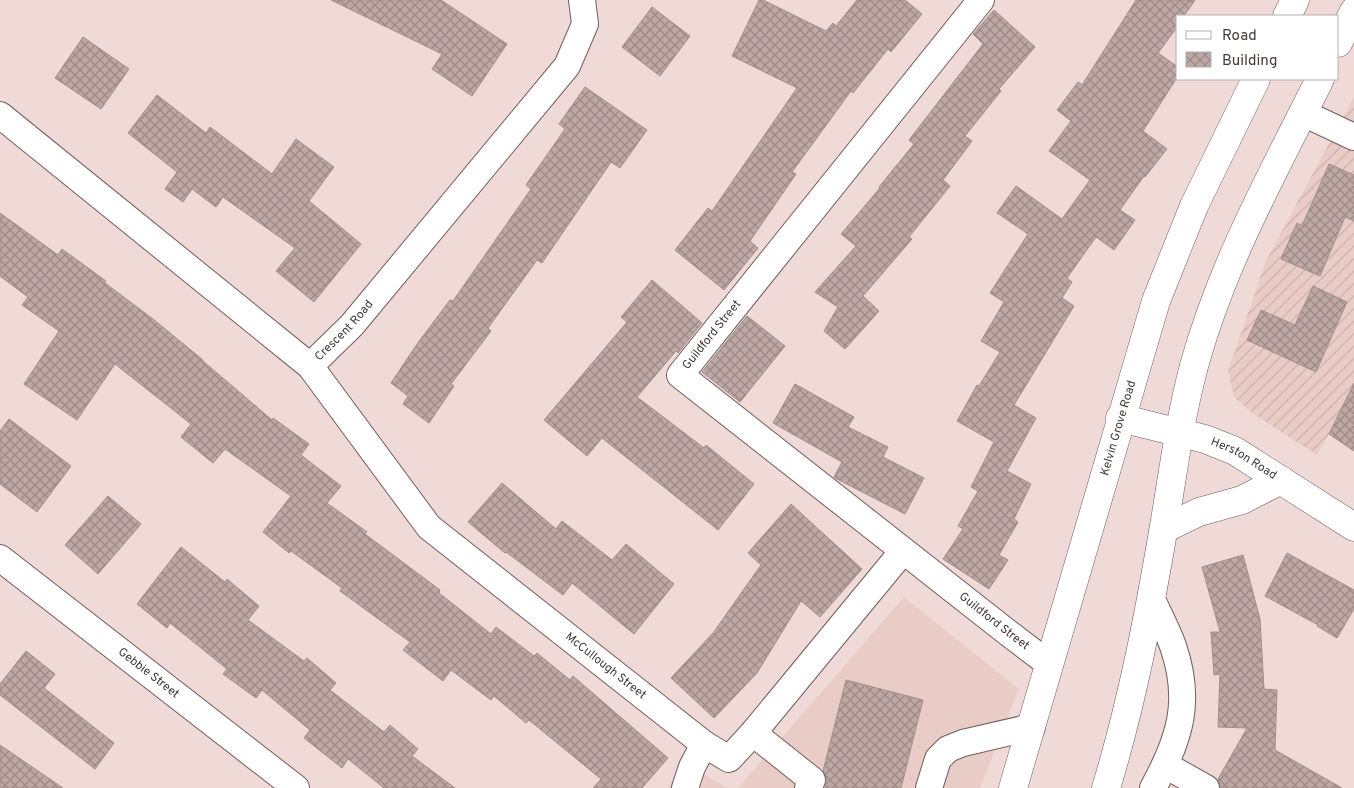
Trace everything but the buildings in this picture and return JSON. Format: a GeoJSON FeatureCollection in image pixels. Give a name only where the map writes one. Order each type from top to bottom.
{"type":"FeatureCollection","features":[{"type":"Feature","properties":{"kind":"main road"},"geometry":{"type":"LineString","coordinates":[[1288,15],[1295,0]]}},
{"type":"Feature","properties":{"kind":"main road"},"geometry":{"type":"LineString","coordinates":[[1339,41],[1354,11]]}},
{"type":"Feature","properties":{"kind":"main road","name":"Kelvin Grove Road"},"geometry":{"type":"LineString","coordinates":[[1013,788],[1120,418],[1156,301],[1210,171],[1256,80]]}},
{"type":"Feature","properties":{"kind":"main road"},"geometry":{"type":"LineString","coordinates":[[1106,788],[1135,679],[1164,529],[1180,433],[1206,324],[1222,281],[1260,199],[1320,80]]}},
{"type":"Feature","properties":{"kind":"main road","name":"Herston Road"},"geometry":{"type":"LineString","coordinates":[[1120,418],[1213,442],[1235,452],[1354,527]]}},
{"type":"Feature","properties":{"kind":"main road"},"geometry":{"type":"LineString","coordinates":[[1164,529],[1199,512],[1242,500],[1281,480]]}},
{"type":"Feature","properties":{"kind":"street","name":"Crescent Road"},"geometry":{"type":"LineString","coordinates":[[0,115],[310,366],[352,325],[567,66],[585,24],[582,0]]}},
{"type":"Feature","properties":{"kind":"street","name":"Guildford Street"},"geometry":{"type":"LineString","coordinates":[[982,0],[680,375],[1050,664]]}},
{"type":"Feature","properties":{"kind":"street"},"geometry":{"type":"LineString","coordinates":[[1303,113],[1354,137]]}},
{"type":"Feature","properties":{"kind":"street","name":"McCullough Street"},"geometry":{"type":"LineString","coordinates":[[310,366],[430,527],[704,744],[728,759],[753,733],[903,551]]}},
{"type":"Feature","properties":{"kind":"street","name":"Gebbie Street"},"geometry":{"type":"LineString","coordinates":[[0,558],[296,788]]}},
{"type":"Feature","properties":{"kind":"street"},"geometry":{"type":"LineString","coordinates":[[1151,597],[1178,662],[1182,693],[1182,713],[1178,734],[1153,788]]}},
{"type":"Feature","properties":{"kind":"street"},"geometry":{"type":"LineString","coordinates":[[929,788],[938,759],[948,749],[963,743],[1032,727]]}},
{"type":"Feature","properties":{"kind":"street"},"geometry":{"type":"LineString","coordinates":[[753,733],[812,780],[808,788]]}},
{"type":"Feature","properties":{"kind":"street"},"geometry":{"type":"LineString","coordinates":[[685,788],[692,767],[704,744]]}},
{"type":"Feature","properties":{"kind":"street"},"geometry":{"type":"LineString","coordinates":[[1165,765],[1206,788]]}},
{"type":"Feature","properties":{"kind":"shaded area"},"geometry":{"type":"Polygon","coordinates":[[[1354,97],[1354,383],[1317,455],[1251,412],[1234,397],[1228,371],[1266,261],[1354,97]]]}},
{"type":"Feature","properties":{"kind":"shaded area"},"geometry":{"type":"Polygon","coordinates":[[[904,597],[1019,689],[980,788],[738,788],[904,597]]]}},
{"type":"Feature","properties":{"kind":"shaded area"},"geometry":{"type":"Polygon","coordinates":[[[684,764],[692,767],[727,788],[668,788],[684,764]]]}}]}
